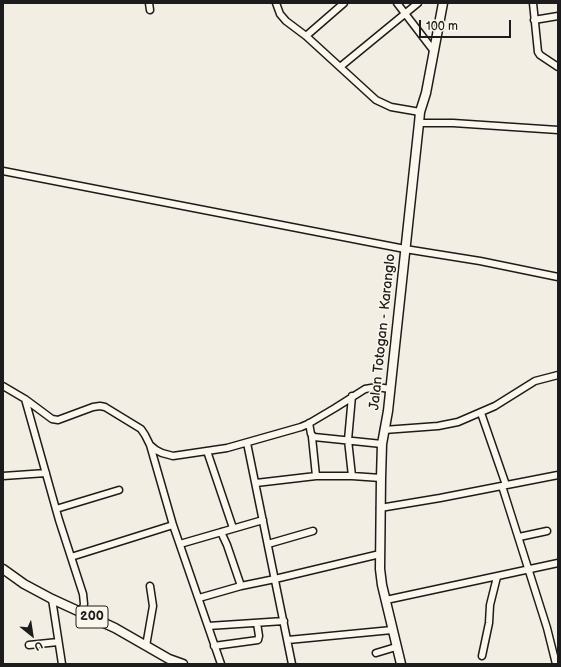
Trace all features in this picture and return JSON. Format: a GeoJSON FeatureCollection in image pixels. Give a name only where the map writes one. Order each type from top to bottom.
{"type":"FeatureCollection","features":[{"type":"Feature","properties":{"kind":"main road","name":"Jalan Totogan - Karanglo"},"geometry":{"type":"LineString","coordinates":[[401,664],[392,630],[380,569],[382,444],[390,389],[398,302],[419,117],[426,93],[442,3]]}},
{"type":"Feature","properties":{"kind":"main road","name":"200"},"geometry":{"type":"LineString","coordinates":[[3,569],[24,584],[52,599],[115,628],[146,646],[168,662],[182,664]]}},
{"type":"Feature","properties":{"kind":"street"},"geometry":{"type":"LineString","coordinates":[[149,3],[150,10]]}},
{"type":"Feature","properties":{"kind":"street"},"geometry":{"type":"LineString","coordinates":[[276,3],[282,17],[306,36],[368,93],[384,104],[399,108],[419,117],[453,122],[558,130]]}},
{"type":"Feature","properties":{"kind":"street"},"geometry":{"type":"LineString","coordinates":[[306,36],[344,3]]}},
{"type":"Feature","properties":{"kind":"street"},"geometry":{"type":"LineString","coordinates":[[397,3],[433,50]]}},
{"type":"Feature","properties":{"kind":"street"},"geometry":{"type":"LineString","coordinates":[[340,67],[418,3]]}},
{"type":"Feature","properties":{"kind":"street"},"geometry":{"type":"LineString","coordinates":[[533,3],[538,52],[558,67]]}},
{"type":"Feature","properties":{"kind":"street"},"geometry":{"type":"LineString","coordinates":[[534,20],[558,16]]}},
{"type":"Feature","properties":{"kind":"street"},"geometry":{"type":"LineString","coordinates":[[3,171],[558,277]]}},
{"type":"Feature","properties":{"kind":"street"},"geometry":{"type":"LineString","coordinates":[[384,430],[449,424],[481,413],[536,381],[558,375]]}},
{"type":"Feature","properties":{"kind":"street"},"geometry":{"type":"LineString","coordinates":[[3,386],[25,399],[52,419],[58,420],[93,407],[100,406],[141,429],[150,445],[173,525],[214,646],[222,664]]}},
{"type":"Feature","properties":{"kind":"street"},"geometry":{"type":"LineString","coordinates":[[150,445],[162,453],[173,456],[247,443],[309,424],[352,396],[369,387],[390,389]]}},
{"type":"Feature","properties":{"kind":"street"},"geometry":{"type":"LineString","coordinates":[[352,396],[348,440],[352,476]]}},
{"type":"Feature","properties":{"kind":"street"},"geometry":{"type":"LineString","coordinates":[[25,399],[56,509],[83,594],[84,604],[82,612]]}},
{"type":"Feature","properties":{"kind":"street"},"geometry":{"type":"LineString","coordinates":[[481,413],[547,628],[556,664]]}},
{"type":"Feature","properties":{"kind":"street"},"geometry":{"type":"LineString","coordinates":[[309,424],[312,437],[316,476]]}},
{"type":"Feature","properties":{"kind":"street"},"geometry":{"type":"LineString","coordinates":[[312,437],[382,444]]}},
{"type":"Feature","properties":{"kind":"street"},"geometry":{"type":"LineString","coordinates":[[247,443],[292,664]]}},
{"type":"Feature","properties":{"kind":"street"},"geometry":{"type":"LineString","coordinates":[[207,451],[233,528]]}},
{"type":"Feature","properties":{"kind":"street"},"geometry":{"type":"LineString","coordinates":[[3,476],[46,474]]}},
{"type":"Feature","properties":{"kind":"street"},"geometry":{"type":"LineString","coordinates":[[380,508],[558,475]]}},
{"type":"Feature","properties":{"kind":"street"},"geometry":{"type":"LineString","coordinates":[[256,483],[316,476],[381,478]]}},
{"type":"Feature","properties":{"kind":"street"},"geometry":{"type":"LineString","coordinates":[[56,509],[119,490]]}},
{"type":"Feature","properties":{"kind":"street"},"geometry":{"type":"LineString","coordinates":[[180,544],[263,520]]}},
{"type":"Feature","properties":{"kind":"street"},"geometry":{"type":"LineString","coordinates":[[71,556],[173,525]]}},
{"type":"Feature","properties":{"kind":"street"},"geometry":{"type":"LineString","coordinates":[[518,537],[547,531]]}},
{"type":"Feature","properties":{"kind":"street"},"geometry":{"type":"LineString","coordinates":[[221,532],[241,586]]}},
{"type":"Feature","properties":{"kind":"street"},"geometry":{"type":"LineString","coordinates":[[268,544],[313,532]]}},
{"type":"Feature","properties":{"kind":"street"},"geometry":{"type":"LineString","coordinates":[[199,598],[241,586],[380,554]]}},
{"type":"Feature","properties":{"kind":"street"},"geometry":{"type":"LineString","coordinates":[[386,600],[558,563]]}},
{"type":"Feature","properties":{"kind":"street"},"geometry":{"type":"LineString","coordinates":[[482,656],[489,623],[490,605],[497,577]]}},
{"type":"Feature","properties":{"kind":"street"},"geometry":{"type":"LineString","coordinates":[[146,646],[153,606],[150,586]]}},
{"type":"Feature","properties":{"kind":"street"},"geometry":{"type":"LineString","coordinates":[[52,599],[62,664]]}},
{"type":"Feature","properties":{"kind":"street"},"geometry":{"type":"LineString","coordinates":[[208,626],[284,621]]}},
{"type":"Feature","properties":{"kind":"street"},"geometry":{"type":"LineString","coordinates":[[214,646],[258,640],[259,636],[257,623]]}},
{"type":"Feature","properties":{"kind":"street"},"geometry":{"type":"LineString","coordinates":[[288,640],[392,630]]}},
{"type":"Feature","properties":{"kind":"street"},"geometry":{"type":"LineString","coordinates":[[29,645],[58,642]]}},
{"type":"Feature","properties":{"kind":"street"},"geometry":{"type":"LineString","coordinates":[[376,653],[396,647]]}}]}
